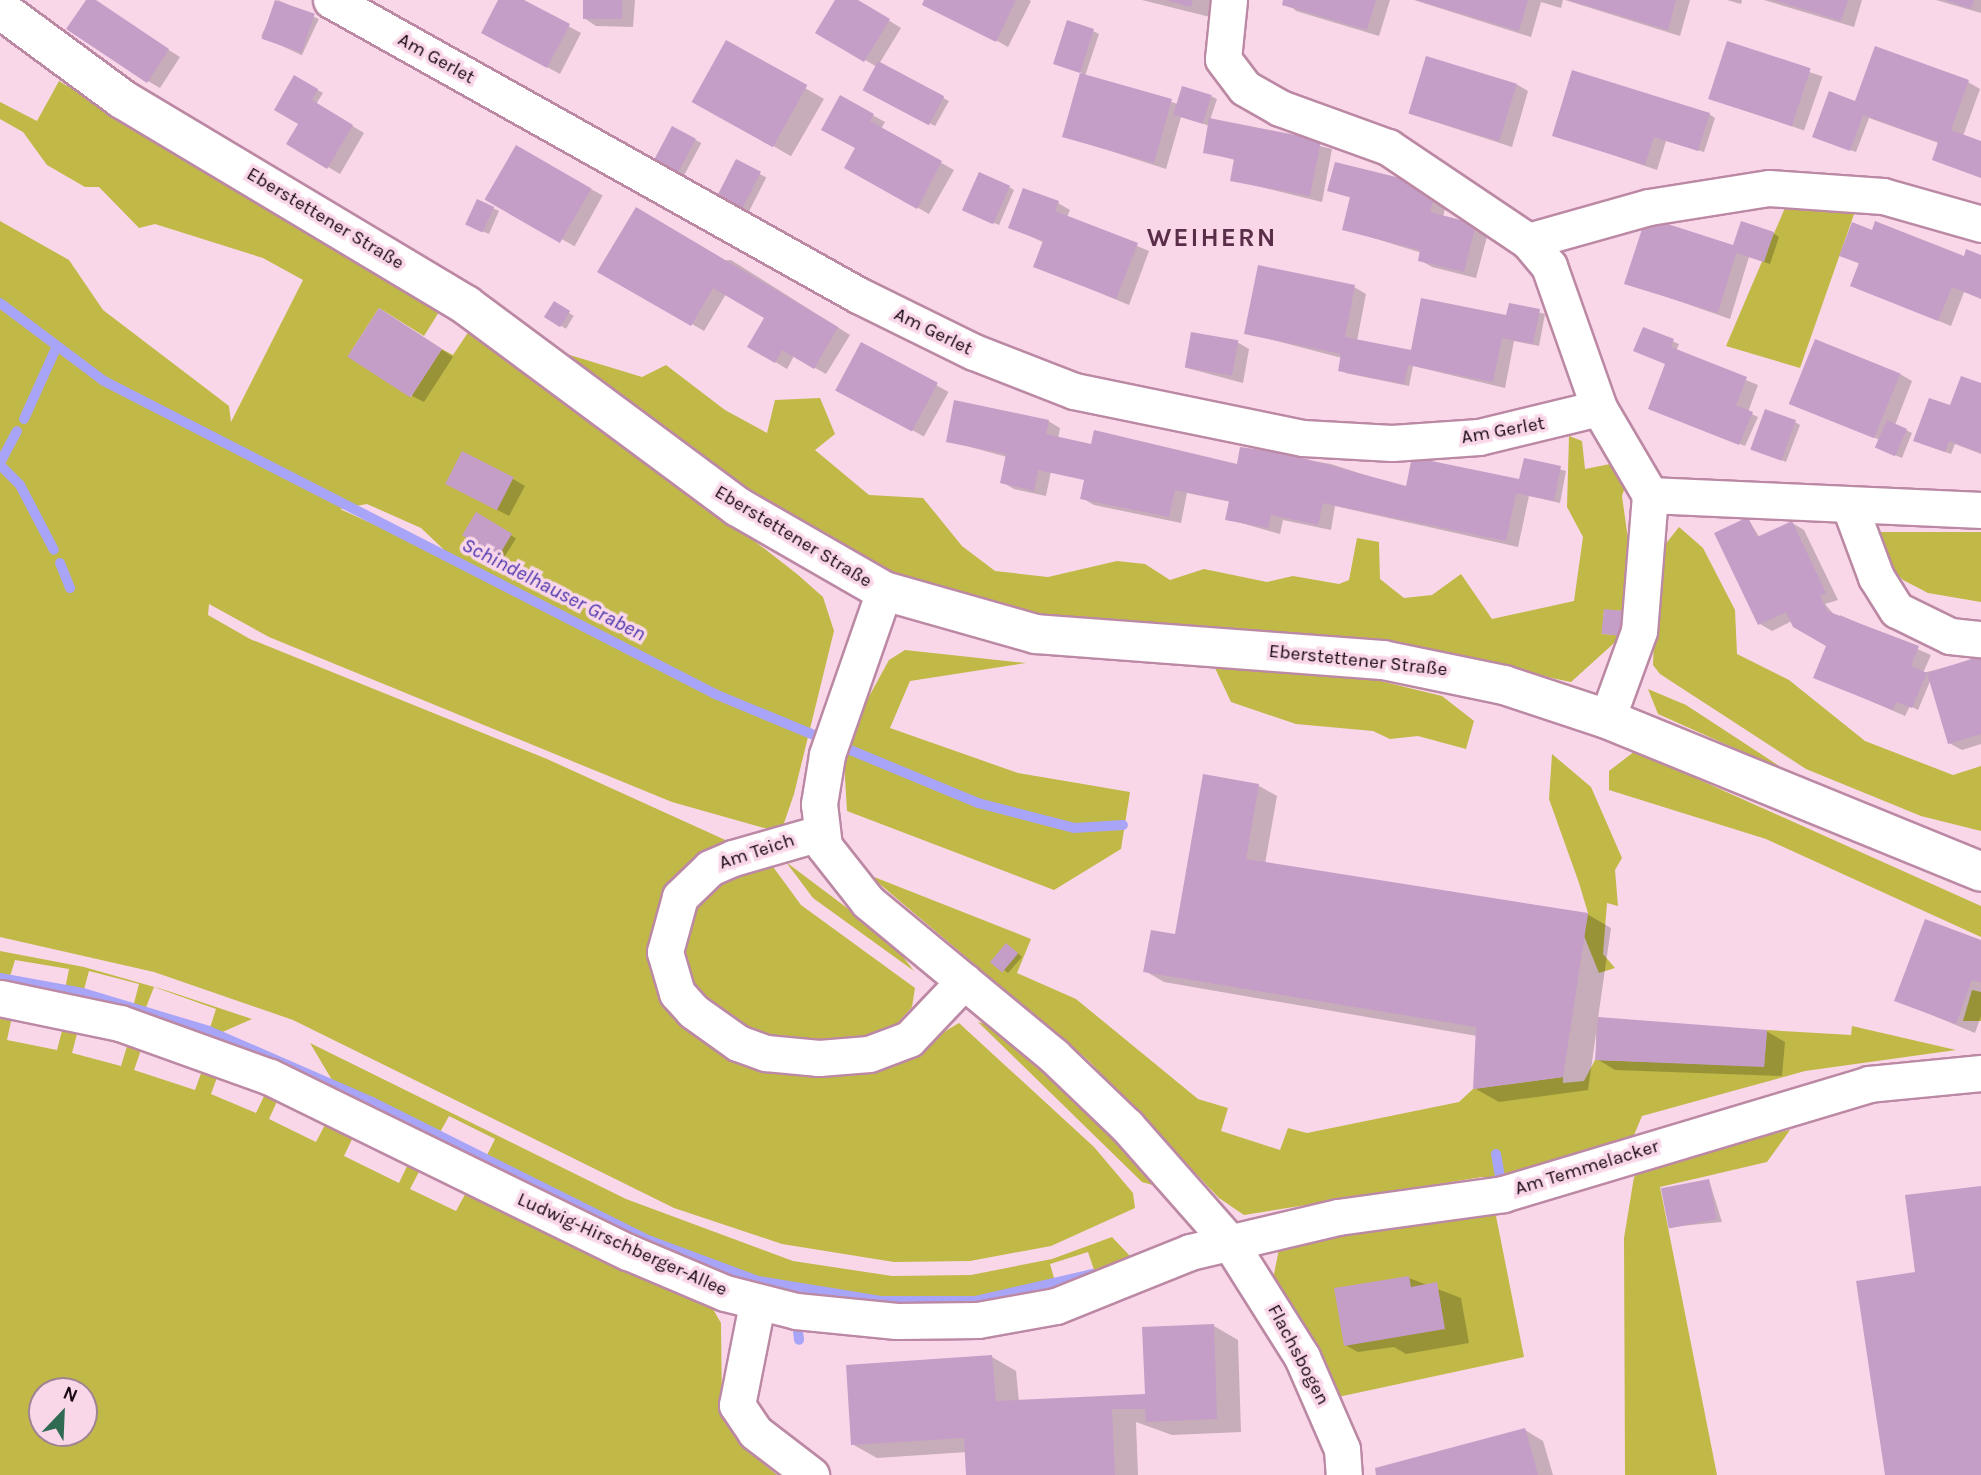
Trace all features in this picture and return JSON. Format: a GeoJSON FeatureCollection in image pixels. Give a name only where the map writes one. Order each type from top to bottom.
{"type":"FeatureCollection","features":[{"type":"Feature","properties":{"kind":"main road","name":"Eberstettener Straße"},"geometry":{"type":"LineString","coordinates":[[0,9],[122,99],[466,305],[738,508],[884,591],[1036,634],[1116,645],[1307,653],[1444,669],[1607,719],[1981,872]]}},
{"type":"Feature","properties":{"kind":"street","name":"Am Gerlet"},"geometry":{"type":"LineString","coordinates":[[331,0],[858,295],[979,354],[1073,391],[1303,438],[1392,443],[1479,437],[1599,408]]}},
{"type":"Feature","properties":{"kind":"street"},"geometry":{"type":"LineString","coordinates":[[1229,0],[1223,59],[1245,89],[1280,108],[1388,147],[1528,240],[1555,277],[1599,408],[1650,495],[1639,631],[1607,719]]}},
{"type":"Feature","properties":{"kind":"street"},"geometry":{"type":"LineString","coordinates":[[1528,240],[1649,207],[1769,188],[1883,196],[1981,224]]}},
{"type":"Feature","properties":{"kind":"street"},"geometry":{"type":"LineString","coordinates":[[1650,495],[1850,507],[1981,510]]}},
{"type":"Feature","properties":{"kind":"street"},"geometry":{"type":"LineString","coordinates":[[1850,507],[1876,577],[1897,610],[1950,636],[1981,639]]}},
{"type":"Feature","properties":{"kind":"street"},"geometry":{"type":"LineString","coordinates":[[884,591],[831,740],[820,833],[834,863],[868,902],[964,981],[1127,1126],[1230,1243]]}},
{"type":"Feature","properties":{"kind":"street","name":"Am Teich"},"geometry":{"type":"LineString","coordinates":[[820,833],[733,858],[710,868],[680,897],[665,952],[677,993],[693,1011],[738,1043],[766,1052],[818,1058],[869,1054],[909,1038],[964,981]]}},
{"type":"Feature","properties":{"kind":"street","name":"Ludwig-Hirschberger-Allee"},"geometry":{"type":"LineString","coordinates":[[0,998],[120,1023],[270,1077],[628,1252],[757,1304],[855,1319],[978,1320],[1056,1306],[1170,1258],[1230,1243]]}},
{"type":"Feature","properties":{"kind":"street","name":"Am Temmelacker"},"geometry":{"type":"LineString","coordinates":[[1230,1243],[1338,1217],[1503,1194],[1813,1098],[1936,1073],[1981,1073]]}},
{"type":"Feature","properties":{"kind":"street","name":"Flachsbogen"},"geometry":{"type":"LineString","coordinates":[[1230,1243],[1303,1357],[1342,1449],[1344,1475]]}},
{"type":"Feature","properties":{"kind":"street"},"geometry":{"type":"LineString","coordinates":[[757,1304],[737,1405],[755,1433],[811,1475]]}},
{"type":"Feature","properties":{"kind":"shaded area"},"geometry":{"type":"Polygon","coordinates":[[[59,81],[439,312],[424,336],[379,308],[348,356],[411,397],[442,349],[453,355],[469,331],[614,432],[797,574],[823,597],[834,631],[794,794],[783,826],[775,831],[672,802],[269,637],[209,604],[208,615],[250,639],[547,759],[732,843],[661,903],[705,1038],[905,1055],[959,1023],[1094,1147],[1133,1193],[1135,1208],[1051,1246],[970,1261],[894,1262],[782,1244],[674,1208],[293,1020],[154,972],[0,937],[0,221],[69,260],[103,310],[229,406],[231,422],[303,280],[263,258],[155,224],[139,228],[99,187],[85,187],[47,165],[23,132],[0,119],[0,102],[37,121],[59,81]],[[367,504],[340,509],[458,563],[421,528],[367,504]]]}},
{"type":"Feature","properties":{"kind":"shaded area"},"geometry":{"type":"Polygon","coordinates":[[[1790,196],[1859,200],[1800,368],[1726,346],[1790,196]]]}},
{"type":"Feature","properties":{"kind":"shaded area"},"geometry":{"type":"Polygon","coordinates":[[[560,352],[642,377],[666,365],[725,410],[767,433],[775,400],[820,398],[835,434],[815,450],[869,495],[923,498],[962,546],[995,571],[1048,577],[1117,561],[1145,564],[1170,580],[1204,569],[1267,582],[1293,576],[1339,584],[1349,580],[1357,538],[1379,542],[1380,579],[1404,598],[1432,595],[1461,574],[1492,619],[1574,601],[1583,537],[1567,507],[1569,436],[1582,441],[1585,469],[1610,464],[1629,475],[1622,496],[1628,539],[1624,611],[1604,610],[1602,634],[1623,635],[1571,682],[1498,667],[1022,615],[930,591],[764,504],[560,352]]]}},
{"type":"Feature","properties":{"kind":"shaded area"},"geometry":{"type":"Polygon","coordinates":[[[1679,527],[1703,548],[1735,610],[1737,654],[1789,680],[1865,741],[1953,775],[1981,766],[1981,831],[1921,816],[1806,769],[1660,674],[1653,665],[1656,593],[1664,546],[1679,527]]]}},
{"type":"Feature","properties":{"kind":"shaded area"},"geometry":{"type":"Polygon","coordinates":[[[1877,532],[1981,532],[1981,602],[1928,593],[1903,580],[1885,562],[1877,532]]]}},
{"type":"Feature","properties":{"kind":"shaded area"},"geometry":{"type":"Polygon","coordinates":[[[905,650],[1026,663],[910,681],[890,728],[1018,773],[1130,792],[1121,849],[1054,890],[847,811],[844,761],[861,711],[889,660],[905,650]]]}},
{"type":"Feature","properties":{"kind":"shaded area"},"geometry":{"type":"Polygon","coordinates":[[[1215,668],[1368,678],[1442,696],[1474,721],[1466,749],[1418,736],[1390,739],[1373,731],[1296,724],[1231,702],[1215,668]]]}},
{"type":"Feature","properties":{"kind":"shaded area"},"geometry":{"type":"Polygon","coordinates":[[[1648,689],[1686,705],[1790,773],[1658,714],[1648,689]]]}},
{"type":"Feature","properties":{"kind":"shaded area"},"geometry":{"type":"Polygon","coordinates":[[[1635,751],[1981,906],[1981,937],[1766,839],[1609,790],[1609,771],[1635,751]]]}},
{"type":"Feature","properties":{"kind":"shaded area"},"geometry":{"type":"Polygon","coordinates":[[[1552,754],[1591,787],[1622,858],[1615,870],[1618,906],[1607,903],[1603,954],[1615,968],[1599,973],[1584,936],[1588,913],[1549,799],[1552,754]]]}},
{"type":"Feature","properties":{"kind":"shaded area"},"geometry":{"type":"Polygon","coordinates":[[[768,860],[801,905],[915,988],[912,1007],[894,1027],[864,1039],[799,1043],[751,1031],[693,990],[681,953],[688,907],[704,890],[768,860]]]}},
{"type":"Feature","properties":{"kind":"shaded area"},"geometry":{"type":"Polygon","coordinates":[[[786,862],[891,941],[914,971],[813,898],[786,862]]]}},
{"type":"Feature","properties":{"kind":"shaded area"},"geometry":{"type":"Polygon","coordinates":[[[869,875],[1031,939],[1017,973],[1076,999],[1198,1099],[1228,1108],[1221,1131],[1280,1150],[1288,1128],[1307,1133],[1459,1102],[1473,1089],[1563,1077],[1563,1083],[1584,1081],[1595,1060],[1764,1066],[1767,1030],[1851,1035],[1852,1026],[1956,1050],[1805,1071],[1642,1116],[1634,1135],[1496,1181],[1482,1177],[1244,1215],[1219,1198],[1089,1061],[869,875]]]}},
{"type":"Feature","properties":{"kind":"shaded area"},"geometry":{"type":"Polygon","coordinates":[[[0,951],[84,967],[165,990],[252,1019],[218,1034],[209,1031],[216,1009],[154,987],[145,1010],[133,1007],[139,984],[89,971],[83,993],[65,989],[69,969],[15,960],[9,980],[0,978],[0,951]]]}},
{"type":"Feature","properties":{"kind":"shaded area"},"geometry":{"type":"Polygon","coordinates":[[[1972,990],[1981,992],[1981,1021],[1963,1021],[1972,990]]]}},
{"type":"Feature","properties":{"kind":"shaded area"},"geometry":{"type":"Polygon","coordinates":[[[0,1015],[12,1017],[7,1040],[57,1050],[63,1027],[78,1030],[72,1053],[121,1066],[128,1043],[142,1047],[134,1070],[195,1090],[203,1068],[219,1072],[211,1094],[256,1113],[266,1092],[279,1097],[269,1119],[316,1142],[327,1121],[355,1133],[344,1156],[399,1183],[410,1160],[422,1166],[410,1189],[456,1211],[468,1189],[710,1304],[721,1323],[722,1413],[744,1448],[777,1475],[0,1475],[0,1015]]]}},
{"type":"Feature","properties":{"kind":"shaded area"},"geometry":{"type":"Polygon","coordinates":[[[978,1022],[1005,1030],[1146,1168],[1156,1186],[1142,1182],[978,1022]]]}},
{"type":"Feature","properties":{"kind":"shaded area"},"geometry":{"type":"Polygon","coordinates":[[[310,1043],[626,1199],[793,1261],[892,1276],[971,1275],[1052,1259],[1112,1237],[1130,1256],[1095,1273],[1088,1252],[1050,1264],[1056,1285],[975,1301],[882,1301],[758,1281],[645,1239],[485,1159],[495,1139],[449,1116],[438,1136],[335,1085],[310,1043]]]}},
{"type":"Feature","properties":{"kind":"shaded area"},"geometry":{"type":"Polygon","coordinates":[[[1790,1130],[1767,1162],[1660,1187],[1717,1475],[1625,1475],[1624,1238],[1634,1177],[1655,1157],[1790,1130]]]}},
{"type":"Feature","properties":{"kind":"shaded area"},"geometry":{"type":"Polygon","coordinates":[[[1494,1206],[1524,1357],[1338,1397],[1273,1279],[1279,1249],[1494,1206]]]}},
{"type":"Feature","properties":{"kind":"building"},"geometry":{"type":"Polygon","coordinates":[[[86,0],[96,0],[169,49],[147,83],[66,29],[86,0]]]}},
{"type":"Feature","properties":{"kind":"building"},"geometry":{"type":"Polygon","coordinates":[[[275,0],[315,14],[301,52],[262,39],[275,0]]]}},
{"type":"Feature","properties":{"kind":"building"},"geometry":{"type":"Polygon","coordinates":[[[498,0],[524,0],[570,24],[547,68],[481,33],[498,0]]]}},
{"type":"Feature","properties":{"kind":"building"},"geometry":{"type":"Polygon","coordinates":[[[583,0],[622,0],[622,19],[583,19],[583,0]]]}},
{"type":"Feature","properties":{"kind":"building"},"geometry":{"type":"Polygon","coordinates":[[[835,0],[858,0],[890,19],[864,62],[815,33],[835,0]]]}},
{"type":"Feature","properties":{"kind":"building"},"geometry":{"type":"Polygon","coordinates":[[[924,0],[1016,0],[996,42],[922,5],[924,0]]]}},
{"type":"Feature","properties":{"kind":"building"},"geometry":{"type":"Polygon","coordinates":[[[1165,0],[1193,0],[1191,7],[1165,0]]]}},
{"type":"Feature","properties":{"kind":"building"},"geometry":{"type":"Polygon","coordinates":[[[1283,0],[1376,0],[1367,30],[1282,5],[1283,0]]]}},
{"type":"Feature","properties":{"kind":"building"},"geometry":{"type":"Polygon","coordinates":[[[1416,0],[1528,0],[1519,31],[1416,0]]]}},
{"type":"Feature","properties":{"kind":"building"},"geometry":{"type":"Polygon","coordinates":[[[1568,0],[1676,0],[1668,30],[1568,0]]]}},
{"type":"Feature","properties":{"kind":"building"},"geometry":{"type":"Polygon","coordinates":[[[1773,0],[1848,0],[1841,21],[1773,0]]]}},
{"type":"Feature","properties":{"kind":"building"},"geometry":{"type":"Polygon","coordinates":[[[1945,0],[1974,0],[1971,9],[1945,0]]]}},
{"type":"Feature","properties":{"kind":"building"},"geometry":{"type":"Polygon","coordinates":[[[1067,20],[1094,29],[1080,73],[1053,64],[1067,20]]]}},
{"type":"Feature","properties":{"kind":"building"},"geometry":{"type":"Polygon","coordinates":[[[726,40],[807,85],[773,147],[692,102],[726,40]]]}},
{"type":"Feature","properties":{"kind":"building"},"geometry":{"type":"Polygon","coordinates":[[[1727,41],[1811,68],[1792,126],[1708,99],[1727,41]]]}},
{"type":"Feature","properties":{"kind":"building"},"geometry":{"type":"Polygon","coordinates":[[[1875,46],[1969,80],[1951,130],[1981,141],[1981,178],[1932,160],[1938,142],[1863,115],[1850,151],[1812,137],[1829,91],[1855,101],[1875,46]]]}},
{"type":"Feature","properties":{"kind":"building"},"geometry":{"type":"Polygon","coordinates":[[[1426,56],[1517,84],[1499,141],[1408,113],[1426,56]]]}},
{"type":"Feature","properties":{"kind":"building"},"geometry":{"type":"Polygon","coordinates":[[[878,61],[944,96],[929,125],[863,90],[878,61]]]}},
{"type":"Feature","properties":{"kind":"building"},"geometry":{"type":"Polygon","coordinates":[[[1572,70],[1710,113],[1698,151],[1654,137],[1645,165],[1552,136],[1572,70]]]}},
{"type":"Feature","properties":{"kind":"building"},"geometry":{"type":"Polygon","coordinates":[[[1080,73],[1172,99],[1154,163],[1062,137],[1080,73]]]}},
{"type":"Feature","properties":{"kind":"building"},"geometry":{"type":"Polygon","coordinates":[[[294,75],[318,89],[312,100],[353,125],[327,169],[286,144],[298,124],[274,110],[294,75]]]}},
{"type":"Feature","properties":{"kind":"building"},"geometry":{"type":"Polygon","coordinates":[[[1182,86],[1212,95],[1203,124],[1173,115],[1182,86]]]}},
{"type":"Feature","properties":{"kind":"building"},"geometry":{"type":"Polygon","coordinates":[[[840,95],[874,114],[870,121],[942,161],[917,209],[844,168],[855,148],[821,130],[840,95]]]}},
{"type":"Feature","properties":{"kind":"building"},"geometry":{"type":"Polygon","coordinates":[[[1209,118],[1321,140],[1310,196],[1230,181],[1234,159],[1203,153],[1209,118]]]}},
{"type":"Feature","properties":{"kind":"building"},"geometry":{"type":"Polygon","coordinates":[[[672,126],[696,139],[675,178],[651,166],[672,126]]]}},
{"type":"Feature","properties":{"kind":"building"},"geometry":{"type":"Polygon","coordinates":[[[516,145],[591,189],[560,243],[484,200],[516,145]]]}},
{"type":"Feature","properties":{"kind":"building"},"geometry":{"type":"Polygon","coordinates":[[[736,159],[761,172],[741,212],[716,199],[736,159]]]}},
{"type":"Feature","properties":{"kind":"building"},"geometry":{"type":"Polygon","coordinates":[[[1335,162],[1437,187],[1430,212],[1476,224],[1464,272],[1418,261],[1420,250],[1342,230],[1350,197],[1327,191],[1335,162]]]}},
{"type":"Feature","properties":{"kind":"building"},"geometry":{"type":"Polygon","coordinates":[[[979,172],[1010,186],[993,224],[962,210],[979,172]]]}},
{"type":"Feature","properties":{"kind":"building"},"geometry":{"type":"Polygon","coordinates":[[[1023,188],[1059,201],[1055,211],[1138,243],[1116,299],[1033,267],[1043,241],[1008,228],[1023,188]]]}},
{"type":"Feature","properties":{"kind":"building"},"geometry":{"type":"Polygon","coordinates":[[[477,199],[494,207],[482,232],[465,224],[477,199]]]}},
{"type":"Feature","properties":{"kind":"building"},"geometry":{"type":"Polygon","coordinates":[[[636,207],[838,327],[814,369],[782,350],[775,363],[747,347],[764,318],[713,288],[691,326],[597,272],[636,207]]]}},
{"type":"Feature","properties":{"kind":"building"},"geometry":{"type":"Polygon","coordinates":[[[1646,217],[1733,245],[1741,221],[1774,232],[1764,262],[1736,253],[1718,313],[1624,284],[1646,217]]]}},
{"type":"Feature","properties":{"kind":"building"},"geometry":{"type":"Polygon","coordinates":[[[1875,221],[1964,256],[1966,249],[1981,255],[1981,299],[1952,287],[1938,321],[1850,286],[1859,263],[1839,256],[1852,222],[1872,230],[1875,221]]]}},
{"type":"Feature","properties":{"kind":"building"},"geometry":{"type":"Polygon","coordinates":[[[1258,265],[1355,285],[1345,337],[1411,350],[1421,298],[1506,315],[1509,303],[1540,309],[1533,344],[1502,338],[1493,382],[1408,365],[1404,384],[1338,371],[1341,354],[1244,334],[1258,265]]]}},
{"type":"Feature","properties":{"kind":"building"},"geometry":{"type":"Polygon","coordinates":[[[554,301],[570,311],[560,327],[544,317],[554,301]]]}},
{"type":"Feature","properties":{"kind":"building"},"geometry":{"type":"Polygon","coordinates":[[[379,308],[442,349],[410,397],[347,357],[379,308]]]}},
{"type":"Feature","properties":{"kind":"building"},"geometry":{"type":"Polygon","coordinates":[[[1643,327],[1674,339],[1671,347],[1747,377],[1736,405],[1753,412],[1739,445],[1648,409],[1665,364],[1633,351],[1643,327]]]}},
{"type":"Feature","properties":{"kind":"building"},"geometry":{"type":"Polygon","coordinates":[[[1191,332],[1238,340],[1232,376],[1185,367],[1191,332]]]}},
{"type":"Feature","properties":{"kind":"building"},"geometry":{"type":"Polygon","coordinates":[[[1815,339],[1900,373],[1874,438],[1789,404],[1815,339]]]}},
{"type":"Feature","properties":{"kind":"building"},"geometry":{"type":"Polygon","coordinates":[[[861,342],[938,383],[912,431],[835,391],[861,342]]]}},
{"type":"Feature","properties":{"kind":"building"},"geometry":{"type":"Polygon","coordinates":[[[1961,376],[1981,383],[1981,453],[1949,441],[1945,452],[1913,441],[1929,398],[1950,405],[1961,376]]]}},
{"type":"Feature","properties":{"kind":"building"},"geometry":{"type":"Polygon","coordinates":[[[954,400],[1049,420],[1046,434],[1091,444],[1094,430],[1237,464],[1240,447],[1284,453],[1406,486],[1412,457],[1519,479],[1524,458],[1561,466],[1554,501],[1516,493],[1506,541],[1323,503],[1318,525],[1271,515],[1268,528],[1225,520],[1229,501],[1175,490],[1169,517],[1080,499],[1084,480],[1038,470],[1034,491],[1000,483],[1006,454],[946,442],[954,400]]]}},
{"type":"Feature","properties":{"kind":"building"},"geometry":{"type":"Polygon","coordinates":[[[1765,409],[1796,420],[1781,461],[1750,449],[1765,409]]]}},
{"type":"Feature","properties":{"kind":"building"},"geometry":{"type":"Polygon","coordinates":[[[1887,420],[1907,429],[1895,456],[1875,447],[1887,420]]]}},
{"type":"Feature","properties":{"kind":"building"},"geometry":{"type":"Polygon","coordinates":[[[462,451],[514,477],[497,510],[445,484],[462,451]]]}},
{"type":"Feature","properties":{"kind":"building"},"geometry":{"type":"Polygon","coordinates":[[[476,512],[512,534],[498,557],[462,535],[476,512]]]}},
{"type":"Feature","properties":{"kind":"building"},"geometry":{"type":"Polygon","coordinates":[[[1748,517],[1757,537],[1792,521],[1826,593],[1820,596],[1827,611],[1919,646],[1911,666],[1927,673],[1912,708],[1896,702],[1893,710],[1813,678],[1826,646],[1793,627],[1786,612],[1758,625],[1714,533],[1748,517]]]}},
{"type":"Feature","properties":{"kind":"building"},"geometry":{"type":"Polygon","coordinates":[[[1604,609],[1624,611],[1621,636],[1601,634],[1604,609]]]}},
{"type":"Feature","properties":{"kind":"building"},"geometry":{"type":"Polygon","coordinates":[[[1981,656],[1981,734],[1948,744],[1927,673],[1981,656]]]}},
{"type":"Feature","properties":{"kind":"building"},"geometry":{"type":"Polygon","coordinates":[[[1203,774],[1259,784],[1246,859],[1588,913],[1563,1077],[1473,1089],[1476,1027],[1143,972],[1151,930],[1175,934],[1203,774]]]}},
{"type":"Feature","properties":{"kind":"building"},"geometry":{"type":"Polygon","coordinates":[[[1925,919],[1981,940],[1981,983],[1972,980],[1956,1024],[1894,1001],[1925,919]]]}},
{"type":"Feature","properties":{"kind":"building"},"geometry":{"type":"Polygon","coordinates":[[[1006,943],[1018,953],[1002,972],[990,962],[1006,943]]]}},
{"type":"Feature","properties":{"kind":"building"},"geometry":{"type":"Polygon","coordinates":[[[1598,1017],[1767,1030],[1764,1067],[1595,1060],[1598,1017]]]}},
{"type":"Feature","properties":{"kind":"building"},"geometry":{"type":"Polygon","coordinates":[[[1709,1179],[1717,1219],[1669,1229],[1661,1188],[1709,1179]]]}},
{"type":"Feature","properties":{"kind":"building"},"geometry":{"type":"Polygon","coordinates":[[[1981,1186],[1981,1475],[1885,1475],[1856,1281],[1915,1272],[1905,1195],[1981,1186]]]}},
{"type":"Feature","properties":{"kind":"building"},"geometry":{"type":"Polygon","coordinates":[[[1409,1276],[1411,1287],[1437,1282],[1445,1329],[1344,1346],[1334,1288],[1409,1276]]]}},
{"type":"Feature","properties":{"kind":"building"},"geometry":{"type":"Polygon","coordinates":[[[1214,1324],[1217,1419],[1146,1422],[1145,1409],[1112,1409],[1115,1475],[966,1475],[964,1438],[851,1445],[846,1365],[992,1355],[996,1401],[1145,1394],[1142,1327],[1214,1324]]]}},
{"type":"Feature","properties":{"kind":"building"},"geometry":{"type":"Polygon","coordinates":[[[1525,1428],[1538,1475],[1376,1475],[1375,1468],[1525,1428]]]}},
{"type":"Feature","properties":{"kind":"waterway","name":"Schindelhauser Graben"},"geometry":{"type":"LineString","coordinates":[[0,303],[104,381],[715,694],[978,803],[1074,828],[1123,825]]}},
{"type":"Feature","properties":{"kind":"waterway"},"geometry":{"type":"LineString","coordinates":[[24,419],[56,348]]}},
{"type":"Feature","properties":{"kind":"waterway"},"geometry":{"type":"LineString","coordinates":[[0,463],[17,431]]}},
{"type":"Feature","properties":{"kind":"waterway"},"geometry":{"type":"LineString","coordinates":[[0,465],[20,485],[54,550]]}},
{"type":"Feature","properties":{"kind":"waterway"},"geometry":{"type":"LineString","coordinates":[[60,563],[70,588]]}},
{"type":"Feature","properties":{"kind":"waterway"},"geometry":{"type":"LineString","coordinates":[[0,978],[83,993],[209,1031],[372,1102],[645,1239],[758,1281],[882,1301],[975,1301],[1093,1274]]}},
{"type":"Feature","properties":{"kind":"waterway"},"geometry":{"type":"LineString","coordinates":[[1496,1154],[1502,1188]]}},
{"type":"Feature","properties":{"kind":"waterway"},"geometry":{"type":"LineString","coordinates":[[796,1315],[799,1340]]}},
{"type":"Feature","properties":{"kind":"district","name":"WEIHERN"},"geometry":{"type":"Point","coordinates":[1212,238]}}]}
